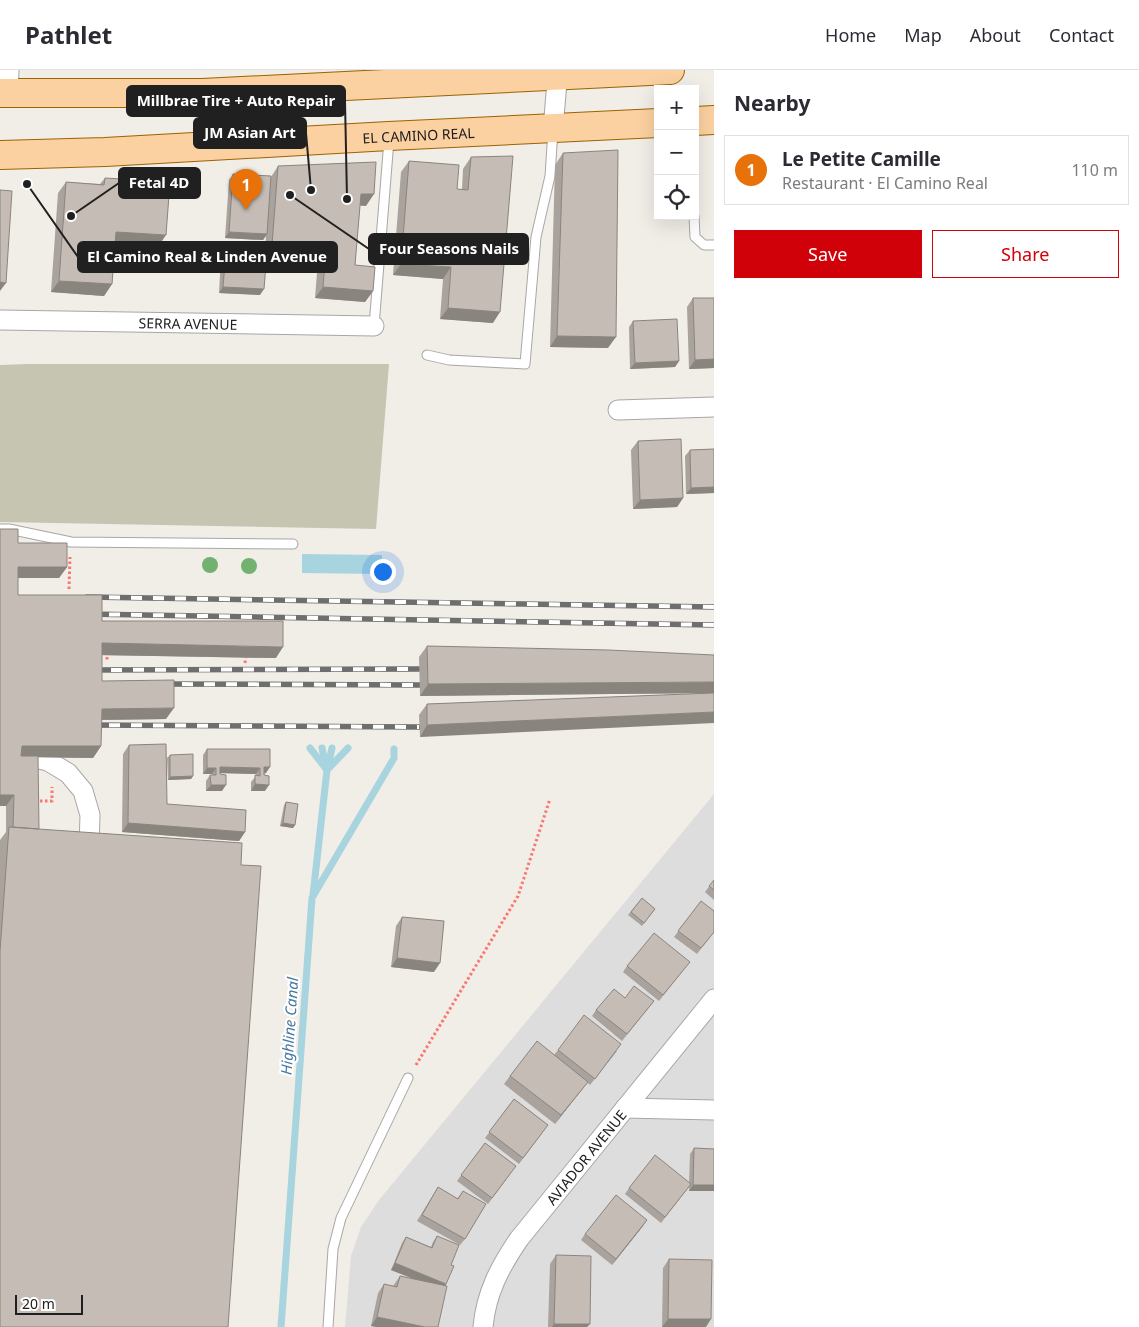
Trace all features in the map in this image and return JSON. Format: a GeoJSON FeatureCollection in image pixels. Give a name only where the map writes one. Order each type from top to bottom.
{"type":"FeatureCollection","features":[{"type":"Feature","properties":{"kind":"main road"},"geometry":{"type":"LineString","coordinates":[[6,85],[202,93],[558,72],[670,70]]}},
{"type":"Feature","properties":{"kind":"main road"},"geometry":{"type":"LineString","coordinates":[[699,121],[714,120]]}},
{"type":"Feature","properties":{"kind":"main road","name":"EL CAMINO REAL"},"geometry":{"type":"LineString","coordinates":[[0,155],[105,152],[654,123]]}},
{"type":"Feature","properties":{"kind":"street"},"geometry":{"type":"LineString","coordinates":[[553,129],[558,72]]}},
{"type":"Feature","properties":{"kind":"street","name":"SERRA AVENUE"},"geometry":{"type":"LineString","coordinates":[[0,320],[374,326]]}},
{"type":"Feature","properties":{"kind":"street"},"geometry":{"type":"LineString","coordinates":[[618,410],[714,407]]}},
{"type":"Feature","properties":{"kind":"street"},"geometry":{"type":"LineString","coordinates":[[30,757],[48,761],[68,773],[83,791],[90,815],[89,848]]}},
{"type":"Feature","properties":{"kind":"street","name":"AVIADOR AVENUE"},"geometry":{"type":"LineString","coordinates":[[482,1327],[490,1291],[502,1264],[519,1239],[714,999]]}},
{"type":"Feature","properties":{"kind":"street"},"geometry":{"type":"LineString","coordinates":[[625,1108],[714,1110]]}},
{"type":"Feature","properties":{"kind":"lane"},"geometry":{"type":"LineString","coordinates":[[427,355],[448,360],[525,364],[536,237],[550,176],[553,129]]}},
{"type":"Feature","properties":{"kind":"lane"},"geometry":{"type":"LineString","coordinates":[[374,326],[389,136]]}},
{"type":"Feature","properties":{"kind":"lane"},"geometry":{"type":"LineString","coordinates":[[694,220],[696,237],[704,245],[714,245]]}},
{"type":"Feature","properties":{"kind":"lane"},"geometry":{"type":"LineString","coordinates":[[0,529],[9,529],[71,542],[294,544]]}},
{"type":"Feature","properties":{"kind":"lane"},"geometry":{"type":"LineString","coordinates":[[328,1327],[333,1249],[341,1218],[408,1078]]}},
{"type":"Feature","properties":{"kind":"path"},"geometry":{"type":"LineString","coordinates":[[69,589],[71,542]]}},
{"type":"Feature","properties":{"kind":"path"},"geometry":{"type":"LineString","coordinates":[[64,566],[70,566]]}},
{"type":"Feature","properties":{"kind":"path"},"geometry":{"type":"LineString","coordinates":[[245,663],[246,647]]}},
{"type":"Feature","properties":{"kind":"path"},"geometry":{"type":"LineString","coordinates":[[107,648],[107,660]]}},
{"type":"Feature","properties":{"kind":"path"},"geometry":{"type":"LineString","coordinates":[[32,801],[52,801],[52,786]]}},
{"type":"Feature","properties":{"kind":"path"},"geometry":{"type":"LineString","coordinates":[[408,1078],[518,896],[550,799]]}},
{"type":"Feature","properties":{"kind":"shaded area"},"geometry":{"type":"Polygon","coordinates":[[[389,364],[376,529],[0,522],[0,365],[389,364]]]}},
{"type":"Feature","properties":{"kind":"shaded area"},"geometry":{"type":"Polygon","coordinates":[[[714,794],[714,1327],[345,1327],[351,1256],[361,1227],[379,1200],[714,794]]]}},
{"type":"Feature","properties":{"kind":"water"},"geometry":{"type":"Polygon","coordinates":[[[302,554],[382,555],[382,574],[302,573],[302,554]]]}},
{"type":"Feature","properties":{"kind":"building"},"geometry":{"type":"Polygon","coordinates":[[[618,150],[616,337],[557,336],[563,153],[618,150]]]}},
{"type":"Feature","properties":{"kind":"building"},"geometry":{"type":"Polygon","coordinates":[[[513,156],[500,312],[448,308],[451,267],[401,264],[409,161],[459,165],[457,189],[468,190],[471,157],[513,156]]]}},
{"type":"Feature","properties":{"kind":"building"},"geometry":{"type":"Polygon","coordinates":[[[376,162],[374,194],[361,194],[355,265],[375,267],[373,291],[323,287],[326,249],[272,245],[278,166],[376,162]]]}},
{"type":"Feature","properties":{"kind":"building"},"geometry":{"type":"Polygon","coordinates":[[[233,174],[271,176],[267,234],[229,232],[233,174]]]}},
{"type":"Feature","properties":{"kind":"building"},"geometry":{"type":"Polygon","coordinates":[[[105,178],[170,182],[166,235],[116,232],[112,284],[59,281],[66,182],[104,185],[105,178]]]}},
{"type":"Feature","properties":{"kind":"building"},"geometry":{"type":"Polygon","coordinates":[[[0,190],[12,191],[6,283],[0,282],[0,190]]]}},
{"type":"Feature","properties":{"kind":"building"},"geometry":{"type":"Polygon","coordinates":[[[226,250],[267,252],[264,289],[223,287],[226,250]]]}},
{"type":"Feature","properties":{"kind":"building"},"geometry":{"type":"Polygon","coordinates":[[[693,298],[714,298],[714,359],[695,360],[693,298]]]}},
{"type":"Feature","properties":{"kind":"building"},"geometry":{"type":"Polygon","coordinates":[[[677,319],[679,361],[635,363],[633,321],[677,319]]]}},
{"type":"Feature","properties":{"kind":"building"},"geometry":{"type":"Polygon","coordinates":[[[681,439],[683,498],[640,500],[638,441],[681,439]]]}},
{"type":"Feature","properties":{"kind":"building"},"geometry":{"type":"Polygon","coordinates":[[[714,449],[714,487],[691,488],[690,450],[714,449]]]}},
{"type":"Feature","properties":{"kind":"building"},"geometry":{"type":"Polygon","coordinates":[[[0,529],[18,529],[18,543],[67,543],[67,567],[18,567],[18,595],[102,595],[102,621],[283,621],[283,647],[102,643],[102,681],[174,680],[174,708],[102,709],[101,746],[22,746],[21,756],[38,756],[39,829],[13,827],[14,795],[0,795],[0,529]]]}},
{"type":"Feature","properties":{"kind":"building"},"geometry":{"type":"Polygon","coordinates":[[[427,646],[608,650],[714,655],[714,682],[428,684],[427,646]]]}},
{"type":"Feature","properties":{"kind":"building"},"geometry":{"type":"Polygon","coordinates":[[[714,693],[714,712],[427,725],[427,704],[714,693]]]}},
{"type":"Feature","properties":{"kind":"building"},"geometry":{"type":"Polygon","coordinates":[[[166,744],[167,804],[246,810],[245,832],[128,823],[129,745],[166,744]]]}},
{"type":"Feature","properties":{"kind":"building"},"geometry":{"type":"Polygon","coordinates":[[[207,749],[270,749],[270,767],[264,767],[264,775],[269,776],[269,785],[255,784],[255,775],[260,776],[260,768],[220,767],[220,774],[226,775],[226,785],[211,785],[210,775],[216,775],[216,768],[207,768],[207,749]]]}},
{"type":"Feature","properties":{"kind":"building"},"geometry":{"type":"Polygon","coordinates":[[[193,754],[193,776],[170,777],[170,755],[193,754]]]}},
{"type":"Feature","properties":{"kind":"building"},"geometry":{"type":"Polygon","coordinates":[[[286,802],[298,804],[295,825],[283,823],[286,802]]]}},
{"type":"Feature","properties":{"kind":"building"},"geometry":{"type":"Polygon","coordinates":[[[9,827],[242,843],[241,865],[261,866],[228,1327],[0,1327],[0,951],[9,827]]]}},
{"type":"Feature","properties":{"kind":"building"},"geometry":{"type":"Polygon","coordinates":[[[714,880],[714,890],[709,886],[714,880]]]}},
{"type":"Feature","properties":{"kind":"building"},"geometry":{"type":"Polygon","coordinates":[[[642,898],[655,909],[644,923],[631,912],[642,898]]]}},
{"type":"Feature","properties":{"kind":"building"},"geometry":{"type":"Polygon","coordinates":[[[701,901],[714,911],[714,932],[701,948],[678,931],[701,901]]]}},
{"type":"Feature","properties":{"kind":"building"},"geometry":{"type":"Polygon","coordinates":[[[402,917],[444,921],[440,963],[397,958],[402,917]]]}},
{"type":"Feature","properties":{"kind":"building"},"geometry":{"type":"Polygon","coordinates":[[[654,933],[690,962],[663,995],[627,966],[654,933]]]}},
{"type":"Feature","properties":{"kind":"building"},"geometry":{"type":"Polygon","coordinates":[[[634,986],[654,1001],[627,1034],[596,1010],[614,989],[625,998],[634,986]]]}},
{"type":"Feature","properties":{"kind":"building"},"geometry":{"type":"Polygon","coordinates":[[[584,1015],[621,1044],[595,1079],[558,1050],[584,1015]]]}},
{"type":"Feature","properties":{"kind":"building"},"geometry":{"type":"Polygon","coordinates":[[[537,1041],[588,1082],[561,1115],[510,1076],[537,1041]]]}},
{"type":"Feature","properties":{"kind":"building"},"geometry":{"type":"Polygon","coordinates":[[[514,1099],[548,1125],[523,1158],[489,1132],[514,1099]]]}},
{"type":"Feature","properties":{"kind":"building"},"geometry":{"type":"Polygon","coordinates":[[[485,1143],[516,1166],[492,1198],[461,1175],[485,1143]]]}},
{"type":"Feature","properties":{"kind":"building"},"geometry":{"type":"Polygon","coordinates":[[[694,1148],[714,1149],[714,1185],[693,1185],[694,1148]]]}},
{"type":"Feature","properties":{"kind":"building"},"geometry":{"type":"Polygon","coordinates":[[[655,1155],[691,1184],[665,1217],[629,1188],[655,1155]]]}},
{"type":"Feature","properties":{"kind":"building"},"geometry":{"type":"Polygon","coordinates":[[[438,1187],[458,1199],[463,1191],[486,1204],[465,1239],[422,1215],[438,1187]]]}},
{"type":"Feature","properties":{"kind":"building"},"geometry":{"type":"Polygon","coordinates":[[[616,1195],[647,1220],[616,1259],[585,1234],[616,1195]]]}},
{"type":"Feature","properties":{"kind":"building"},"geometry":{"type":"Polygon","coordinates":[[[437,1236],[459,1245],[451,1265],[454,1266],[446,1284],[395,1263],[406,1237],[432,1248],[437,1236]]]}},
{"type":"Feature","properties":{"kind":"building"},"geometry":{"type":"Polygon","coordinates":[[[556,1255],[591,1256],[590,1324],[554,1324],[556,1255]]]}},
{"type":"Feature","properties":{"kind":"building"},"geometry":{"type":"Polygon","coordinates":[[[669,1259],[712,1260],[711,1319],[668,1319],[669,1259]]]}},
{"type":"Feature","properties":{"kind":"building"},"geometry":{"type":"Polygon","coordinates":[[[400,1276],[447,1286],[438,1327],[425,1327],[377,1317],[384,1284],[397,1287],[400,1276]]]}},
{"type":"Feature","properties":{"kind":"waterway"},"geometry":{"type":"LineString","coordinates":[[310,748],[327,770]]}},
{"type":"Feature","properties":{"kind":"waterway"},"geometry":{"type":"LineString","coordinates":[[322,748],[326,768]]}},
{"type":"Feature","properties":{"kind":"waterway"},"geometry":{"type":"LineString","coordinates":[[313,895],[327,770],[332,748]]}},
{"type":"Feature","properties":{"kind":"waterway"},"geometry":{"type":"LineString","coordinates":[[327,770],[348,748]]}},
{"type":"Feature","properties":{"kind":"waterway","name":"Highline Canal"},"geometry":{"type":"LineString","coordinates":[[281,1327],[312,898],[394,758],[394,749]]}},
{"type":"Feature","properties":{"kind":"railway"},"geometry":{"type":"LineString","coordinates":[[87,597],[714,607]]}},
{"type":"Feature","properties":{"kind":"railway"},"geometry":{"type":"LineString","coordinates":[[87,614],[714,625]]}},
{"type":"Feature","properties":{"kind":"railway"},"geometry":{"type":"LineString","coordinates":[[89,670],[419,669]]}},
{"type":"Feature","properties":{"kind":"railway"},"geometry":{"type":"LineString","coordinates":[[160,684],[420,685]]}},
{"type":"Feature","properties":{"kind":"railway"},"geometry":{"type":"LineString","coordinates":[[87,725],[419,727]]}},
{"type":"Feature","properties":{"kind":"place","name":"El Camino Real & Linden Avenue"},"geometry":{"type":"Point","coordinates":[27,184]}},
{"type":"Feature","properties":{"kind":"place","name":"JM Asian Art"},"geometry":{"type":"Point","coordinates":[311,190]}},
{"type":"Feature","properties":{"kind":"place","name":"Four Seasons Nails"},"geometry":{"type":"Point","coordinates":[290,195]}},
{"type":"Feature","properties":{"kind":"place","name":"Millbrae Tire + Auto Repair"},"geometry":{"type":"Point","coordinates":[347,199]}},
{"type":"Feature","properties":{"kind":"place","name":"Le Petite Camille"},"geometry":{"type":"Point","coordinates":[246,210]}},
{"type":"Feature","properties":{"kind":"place","name":"Fetal 4D"},"geometry":{"type":"Point","coordinates":[71,216]}}]}
